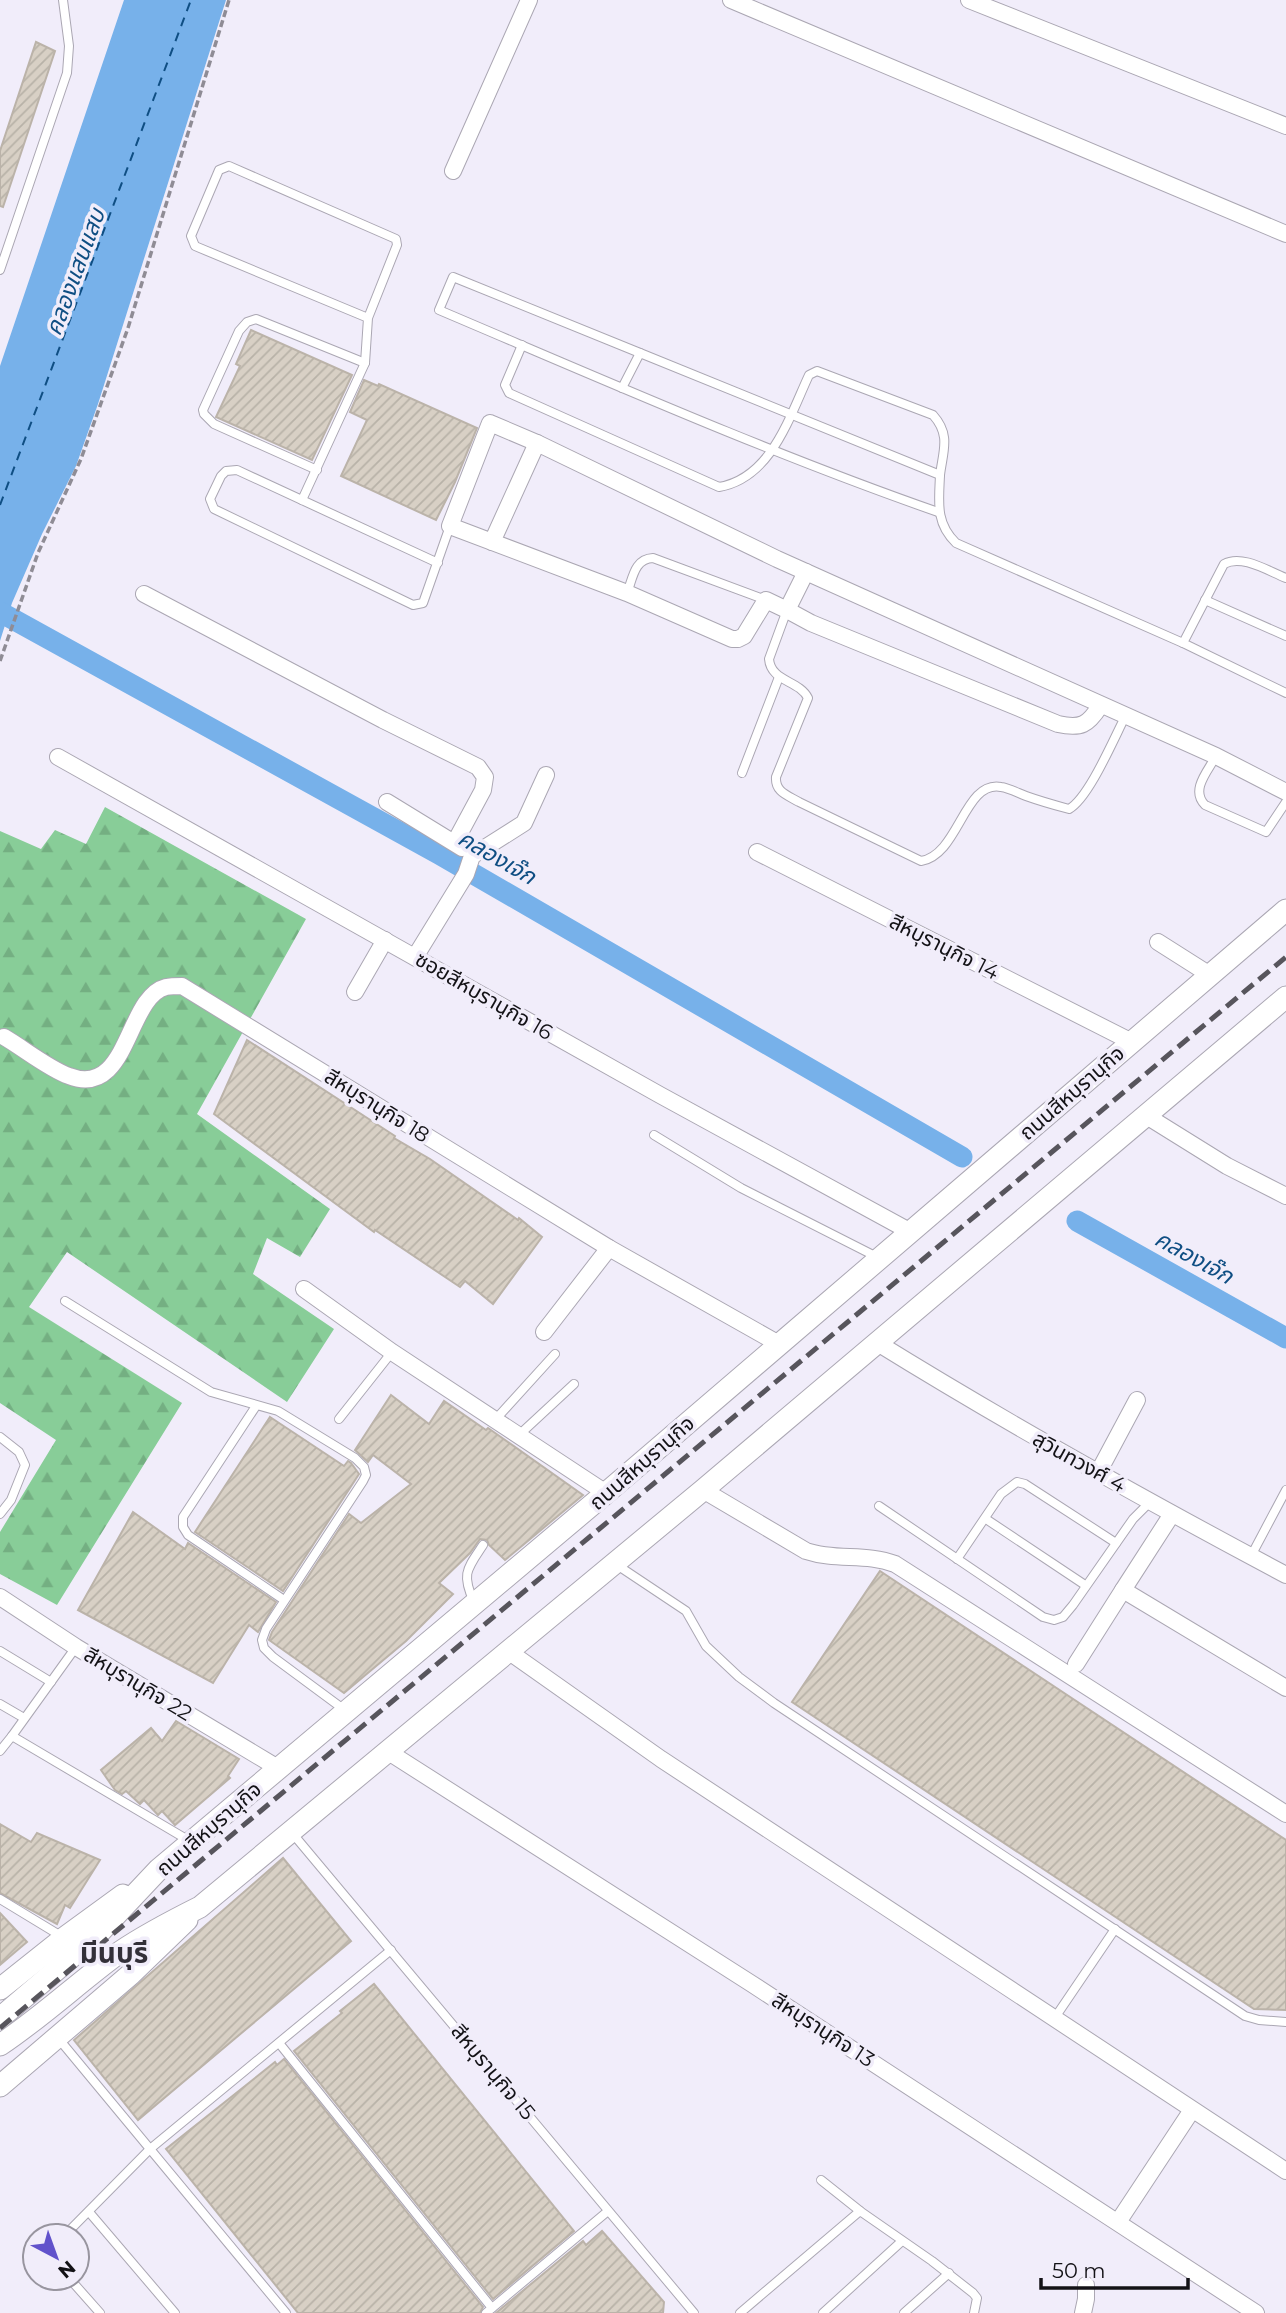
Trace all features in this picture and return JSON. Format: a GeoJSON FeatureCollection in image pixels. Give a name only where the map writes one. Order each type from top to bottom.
{"type":"FeatureCollection","features":[{"type":"Feature","properties":{"kind":"main road","name":"ถนนสีหบุรานุกิจ"},"geometry":{"type":"LineString","coordinates":[[0,2018],[96,1936],[159,1869],[606,1493],[1286,910]]}},
{"type":"Feature","properties":{"kind":"main road"},"geometry":{"type":"LineString","coordinates":[[0,2086],[131,1974],[200,1907],[703,1490],[1286,997]]}},
{"type":"Feature","properties":{"kind":"main road"},"geometry":{"type":"LineString","coordinates":[[0,1989],[64,1938],[159,1869]]}},
{"type":"Feature","properties":{"kind":"main road"},"geometry":{"type":"LineString","coordinates":[[0,2045],[26,2028],[119,1953],[200,1907]]}},
{"type":"Feature","properties":{"kind":"street"},"geometry":{"type":"LineString","coordinates":[[453,171],[529,0]]}},
{"type":"Feature","properties":{"kind":"street"},"geometry":{"type":"LineString","coordinates":[[731,0],[1286,233]]}},
{"type":"Feature","properties":{"kind":"street"},"geometry":{"type":"LineString","coordinates":[[969,0],[1286,126]]}},
{"type":"Feature","properties":{"kind":"street"},"geometry":{"type":"LineString","coordinates":[[1100,706],[1091,721],[1082,726],[1058,724],[811,623],[766,600],[744,636],[732,639],[626,593],[450,526],[490,423],[806,572],[1216,756],[1286,792]]}},
{"type":"Feature","properties":{"kind":"street"},"geometry":{"type":"LineString","coordinates":[[492,542],[537,443]]}},
{"type":"Feature","properties":{"kind":"street"},"geometry":{"type":"LineString","coordinates":[[787,610],[806,572]]}},
{"type":"Feature","properties":{"kind":"street"},"geometry":{"type":"LineString","coordinates":[[144,594],[478,767],[485,777],[483,790],[455,842]]}},
{"type":"Feature","properties":{"kind":"street","name":"ซอยสีหบุรานุกิจ 16"},"geometry":{"type":"LineString","coordinates":[[58,757],[648,1089],[911,1232]]}},
{"type":"Feature","properties":{"kind":"street"},"geometry":{"type":"LineString","coordinates":[[415,957],[466,874],[472,856],[524,823],[546,775]]}},
{"type":"Feature","properties":{"kind":"street"},"geometry":{"type":"LineString","coordinates":[[387,802],[455,842],[472,856]]}},
{"type":"Feature","properties":{"kind":"street","name":"สีหบุรานุกิจ 14"},"geometry":{"type":"LineString","coordinates":[[757,852],[1132,1042]]}},
{"type":"Feature","properties":{"kind":"street"},"geometry":{"type":"LineString","coordinates":[[355,992],[385,940]]}},
{"type":"Feature","properties":{"kind":"street"},"geometry":{"type":"LineString","coordinates":[[1158,942],[1210,975]]}},
{"type":"Feature","properties":{"kind":"street","name":"สีหบุรานุกิจ 18"},"geometry":{"type":"LineString","coordinates":[[4,1037],[70,1077],[94,1079],[114,1065],[147,1000],[164,987],[182,986],[609,1248],[779,1345]]}},
{"type":"Feature","properties":{"kind":"street"},"geometry":{"type":"LineString","coordinates":[[1145,1115],[1227,1166],[1286,1196]]}},
{"type":"Feature","properties":{"kind":"street"},"geometry":{"type":"LineString","coordinates":[[544,1332],[609,1248]]}},
{"type":"Feature","properties":{"kind":"street"},"geometry":{"type":"LineString","coordinates":[[304,1289],[391,1352],[606,1493]]}},
{"type":"Feature","properties":{"kind":"street","name":"สุวินทวงศ์ 4"},"geometry":{"type":"LineString","coordinates":[[876,1342],[954,1391],[1098,1473],[1286,1575]]}},
{"type":"Feature","properties":{"kind":"street"},"geometry":{"type":"LineString","coordinates":[[1098,1473],[1137,1400]]}},
{"type":"Feature","properties":{"kind":"street"},"geometry":{"type":"LineString","coordinates":[[703,1490],[806,1551],[824,1557],[877,1558],[895,1564],[1286,1814]]}},
{"type":"Feature","properties":{"kind":"street"},"geometry":{"type":"LineString","coordinates":[[1076,1664],[1172,1514]]}},
{"type":"Feature","properties":{"kind":"street"},"geometry":{"type":"LineString","coordinates":[[1123,1590],[1286,1688]]}},
{"type":"Feature","properties":{"kind":"street","name":"สีหบุรานุกิจ 22"},"geometry":{"type":"LineString","coordinates":[[0,1597],[76,1647],[278,1768]]}},
{"type":"Feature","properties":{"kind":"street"},"geometry":{"type":"LineString","coordinates":[[508,1651],[661,1759],[1286,2171]]}},
{"type":"Feature","properties":{"kind":"street","name":"สีหบุรานุกิจ 13"},"geometry":{"type":"LineString","coordinates":[[387,1751],[752,1984],[1256,2313]]}},
{"type":"Feature","properties":{"kind":"street"},"geometry":{"type":"LineString","coordinates":[[1118,2222],[1192,2110]]}},
{"type":"Feature","properties":{"kind":"street"},"geometry":{"type":"LineString","coordinates":[[1083,2313],[1086,2285]]}},
{"type":"Feature","properties":{"kind":"lane"},"geometry":{"type":"LineString","coordinates":[[0,270],[66,73],[69,46],[63,0]]}},
{"type":"Feature","properties":{"kind":"lane"},"geometry":{"type":"LineString","coordinates":[[302,500],[365,363],[368,318],[397,245],[396,239],[229,166],[219,170],[191,236],[195,246],[368,318]]}},
{"type":"Feature","properties":{"kind":"lane"},"geometry":{"type":"LineString","coordinates":[[938,512],[859,485],[439,310],[453,278],[940,475]]}},
{"type":"Feature","properties":{"kind":"lane"},"geometry":{"type":"LineString","coordinates":[[317,470],[214,424],[203,410],[239,331],[247,322],[256,319],[365,363]]}},
{"type":"Feature","properties":{"kind":"lane"},"geometry":{"type":"LineString","coordinates":[[522,345],[505,384],[509,393],[719,487],[732,485],[753,471],[773,449],[809,375],[817,371],[933,415],[944,429],[946,437],[938,512],[942,525],[956,543],[1183,643],[1286,692]]}},
{"type":"Feature","properties":{"kind":"lane"},"geometry":{"type":"LineString","coordinates":[[622,388],[640,353]]}},
{"type":"Feature","properties":{"kind":"lane"},"geometry":{"type":"LineString","coordinates":[[438,563],[230,469],[220,476],[210,499],[214,509],[413,605],[424,603],[438,563],[450,526]]}},
{"type":"Feature","properties":{"kind":"lane"},"geometry":{"type":"LineString","coordinates":[[626,593],[638,562],[653,558],[766,600]]}},
{"type":"Feature","properties":{"kind":"lane"},"geometry":{"type":"LineString","coordinates":[[1183,643],[1224,564],[1230,560],[1240,560],[1286,579]]}},
{"type":"Feature","properties":{"kind":"lane"},"geometry":{"type":"LineString","coordinates":[[1205,600],[1286,636]]}},
{"type":"Feature","properties":{"kind":"lane"},"geometry":{"type":"LineString","coordinates":[[787,610],[769,659],[770,667],[779,677],[800,688],[808,698],[776,777],[778,788],[799,802],[921,861],[930,860],[939,852],[953,835],[974,798],[985,789],[999,786],[1069,809],[1076,805],[1126,715]]}},
{"type":"Feature","properties":{"kind":"lane"},"geometry":{"type":"LineString","coordinates":[[742,773],[779,677]]}},
{"type":"Feature","properties":{"kind":"lane"},"geometry":{"type":"LineString","coordinates":[[1216,756],[1198,788],[1199,798],[1205,805],[1266,832],[1286,802]]}},
{"type":"Feature","properties":{"kind":"lane"},"geometry":{"type":"LineString","coordinates":[[654,1135],[741,1188],[880,1259]]}},
{"type":"Feature","properties":{"kind":"lane"},"geometry":{"type":"LineString","coordinates":[[65,1301],[211,1392],[278,1411],[355,1458],[364,1467],[366,1475],[284,1600],[262,1640],[264,1648],[299,1678],[346,1711]]}},
{"type":"Feature","properties":{"kind":"lane"},"geometry":{"type":"LineString","coordinates":[[340,1419],[391,1352]]}},
{"type":"Feature","properties":{"kind":"lane"},"geometry":{"type":"LineString","coordinates":[[495,1420],[555,1354]]}},
{"type":"Feature","properties":{"kind":"lane"},"geometry":{"type":"LineString","coordinates":[[519,1435],[574,1384]]}},
{"type":"Feature","properties":{"kind":"lane"},"geometry":{"type":"LineString","coordinates":[[256,1406],[183,1517],[183,1527],[188,1535],[284,1600]]}},
{"type":"Feature","properties":{"kind":"lane"},"geometry":{"type":"LineString","coordinates":[[0,1437],[19,1452],[25,1465],[11,1500],[0,1514]]}},
{"type":"Feature","properties":{"kind":"lane"},"geometry":{"type":"LineString","coordinates":[[957,1559],[1001,1494],[1017,1482],[1025,1484],[1116,1542]]}},
{"type":"Feature","properties":{"kind":"lane"},"geometry":{"type":"LineString","coordinates":[[1251,1556],[1286,1490]]}},
{"type":"Feature","properties":{"kind":"lane"},"geometry":{"type":"LineString","coordinates":[[879,1506],[1043,1617],[1054,1620],[1063,1617],[1133,1519],[1150,1502]]}},
{"type":"Feature","properties":{"kind":"lane"},"geometry":{"type":"LineString","coordinates":[[986,1519],[1085,1586]]}},
{"type":"Feature","properties":{"kind":"lane"},"geometry":{"type":"LineString","coordinates":[[475,1604],[466,1587],[465,1578],[467,1569],[483,1545]]}},
{"type":"Feature","properties":{"kind":"lane"},"geometry":{"type":"LineString","coordinates":[[614,1563],[686,1611],[706,1646],[724,1665],[765,1697],[1245,2016],[1286,2022]]}},
{"type":"Feature","properties":{"kind":"lane"},"geometry":{"type":"LineString","coordinates":[[0,1751],[76,1647]]}},
{"type":"Feature","properties":{"kind":"lane"},"geometry":{"type":"LineString","coordinates":[[0,1651],[51,1682]]}},
{"type":"Feature","properties":{"kind":"lane"},"geometry":{"type":"LineString","coordinates":[[0,1704],[24,1718]]}},
{"type":"Feature","properties":{"kind":"lane"},"geometry":{"type":"LineString","coordinates":[[12,1736],[192,1842]]}},
{"type":"Feature","properties":{"kind":"lane","name":"สีหบุรานุกิจ 15"},"geometry":{"type":"LineString","coordinates":[[291,1831],[694,2313]]}},
{"type":"Feature","properties":{"kind":"lane"},"geometry":{"type":"LineString","coordinates":[[0,1899],[64,1938]]}},
{"type":"Feature","properties":{"kind":"lane"},"geometry":{"type":"LineString","coordinates":[[1054,2019],[1115,1929]]}},
{"type":"Feature","properties":{"kind":"lane"},"geometry":{"type":"LineString","coordinates":[[79,2222],[150,2149],[391,1950]]}},
{"type":"Feature","properties":{"kind":"lane"},"geometry":{"type":"LineString","coordinates":[[58,2037],[286,2313]]}},
{"type":"Feature","properties":{"kind":"lane"},"geometry":{"type":"LineString","coordinates":[[279,2043],[489,2310],[608,2211]]}},
{"type":"Feature","properties":{"kind":"lane"},"geometry":{"type":"LineString","coordinates":[[821,2180],[860,2211],[949,2273],[977,2298],[974,2313]]}},
{"type":"Feature","properties":{"kind":"lane"},"geometry":{"type":"LineString","coordinates":[[740,2313],[860,2211]]}},
{"type":"Feature","properties":{"kind":"lane"},"geometry":{"type":"LineString","coordinates":[[89,2212],[175,2313]]}},
{"type":"Feature","properties":{"kind":"lane"},"geometry":{"type":"LineString","coordinates":[[823,2313],[902,2241]]}},
{"type":"Feature","properties":{"kind":"lane"},"geometry":{"type":"LineString","coordinates":[[904,2313],[949,2273]]}},
{"type":"Feature","properties":{"kind":"lane"},"geometry":{"type":"LineString","coordinates":[[81,2292],[100,2313]]}},
{"type":"Feature","properties":{"kind":"path"},"geometry":{"type":"LineString","coordinates":[[0,661],[38,553],[82,459],[128,328],[229,0]]}},
{"type":"Feature","properties":{"kind":"green space"},"geometry":{"type":"Polygon","coordinates":[[[105,807],[306,919],[197,1114],[330,1209],[300,1257],[267,1238],[253,1274],[334,1329],[287,1402],[67,1252],[29,1307],[182,1403],[57,1605],[0,1574],[0,1532],[56,1440],[0,1403],[0,831],[41,849],[55,830],[86,844],[105,807]]]}},
{"type":"Feature","properties":{"kind":"water","name":"คลองแสนแสบ"},"geometry":{"type":"Polygon","coordinates":[[[124,0],[226,0],[98,404],[76,466],[12,603],[0,641],[0,366],[124,0]]]}},
{"type":"Feature","properties":{"kind":"building"},"geometry":{"type":"Polygon","coordinates":[[[36,42],[55,51],[3,207],[0,206],[0,151],[36,42]]]}},
{"type":"Feature","properties":{"kind":"building"},"geometry":{"type":"Polygon","coordinates":[[[251,330],[352,375],[312,460],[216,417],[240,366],[236,364],[251,330]]]}},
{"type":"Feature","properties":{"kind":"building"},"geometry":{"type":"Polygon","coordinates":[[[364,380],[378,386],[379,384],[477,428],[436,520],[341,476],[367,420],[350,412],[364,380]]]}},
{"type":"Feature","properties":{"kind":"building"},"geometry":{"type":"Polygon","coordinates":[[[247,1040],[430,1159],[518,1220],[519,1218],[542,1237],[493,1304],[465,1281],[460,1287],[375,1230],[374,1232],[214,1114],[247,1040]]]}},
{"type":"Feature","properties":{"kind":"building"},"geometry":{"type":"Polygon","coordinates":[[[391,1395],[429,1424],[444,1401],[486,1430],[488,1428],[583,1495],[505,1560],[487,1540],[480,1539],[470,1553],[439,1583],[453,1594],[406,1641],[344,1693],[269,1640],[349,1514],[361,1523],[411,1484],[373,1455],[368,1462],[355,1450],[391,1395]]]}},
{"type":"Feature","properties":{"kind":"building"},"geometry":{"type":"Polygon","coordinates":[[[270,1417],[344,1466],[348,1461],[359,1474],[283,1591],[195,1532],[270,1417]]]}},
{"type":"Feature","properties":{"kind":"building"},"geometry":{"type":"Polygon","coordinates":[[[133,1512],[185,1549],[188,1543],[276,1602],[258,1632],[249,1625],[213,1683],[78,1610],[133,1512]]]}},
{"type":"Feature","properties":{"kind":"building"},"geometry":{"type":"Polygon","coordinates":[[[880,1571],[1286,1840],[1286,2010],[1254,2009],[792,1702],[880,1571]]]}},
{"type":"Feature","properties":{"kind":"building"},"geometry":{"type":"Polygon","coordinates":[[[176,1721],[239,1759],[228,1776],[230,1778],[175,1825],[162,1811],[158,1815],[144,1800],[140,1804],[126,1791],[122,1794],[115,1790],[101,1770],[151,1728],[162,1741],[176,1721]]]}},
{"type":"Feature","properties":{"kind":"building"},"geometry":{"type":"Polygon","coordinates":[[[0,1824],[31,1842],[37,1833],[100,1860],[70,1908],[65,1905],[57,1924],[0,1893],[0,1824]]]}},
{"type":"Feature","properties":{"kind":"building"},"geometry":{"type":"Polygon","coordinates":[[[283,1858],[351,1941],[138,2120],[74,2040],[283,1858]]]}},
{"type":"Feature","properties":{"kind":"building"},"geometry":{"type":"Polygon","coordinates":[[[0,1913],[27,1942],[0,1965],[0,1913]]]}},
{"type":"Feature","properties":{"kind":"building"},"geometry":{"type":"Polygon","coordinates":[[[374,1984],[574,2231],[493,2299],[294,2051],[374,1984]]]}},
{"type":"Feature","properties":{"kind":"building"},"geometry":{"type":"Polygon","coordinates":[[[284,2059],[483,2307],[480,2313],[298,2313],[166,2149],[275,2062],[277,2065],[284,2059]]]}},
{"type":"Feature","properties":{"kind":"building"},"geometry":{"type":"Polygon","coordinates":[[[602,2231],[664,2302],[663,2313],[496,2313],[583,2241],[586,2245],[602,2231]]]}},
{"type":"Feature","properties":{"kind":"waterway","name":"คลองเจ๊ก"},"geometry":{"type":"LineString","coordinates":[[0,612],[439,854],[962,1157]]}},
{"type":"Feature","properties":{"kind":"waterway","name":"คลองเจ๊ก"},"geometry":{"type":"LineString","coordinates":[[1077,1221],[1286,1338]]}},
{"type":"Feature","properties":{"kind":"ferry route"},"geometry":{"type":"LineString","coordinates":[[0,505],[191,0]]}},
{"type":"Feature","properties":{"kind":"railway"},"geometry":{"type":"LineString","coordinates":[[0,2028],[1286,957]]}},
{"type":"Feature","properties":{"kind":"district","name":"มีนบุรี"},"geometry":{"type":"Point","coordinates":[114,1953]}}]}
